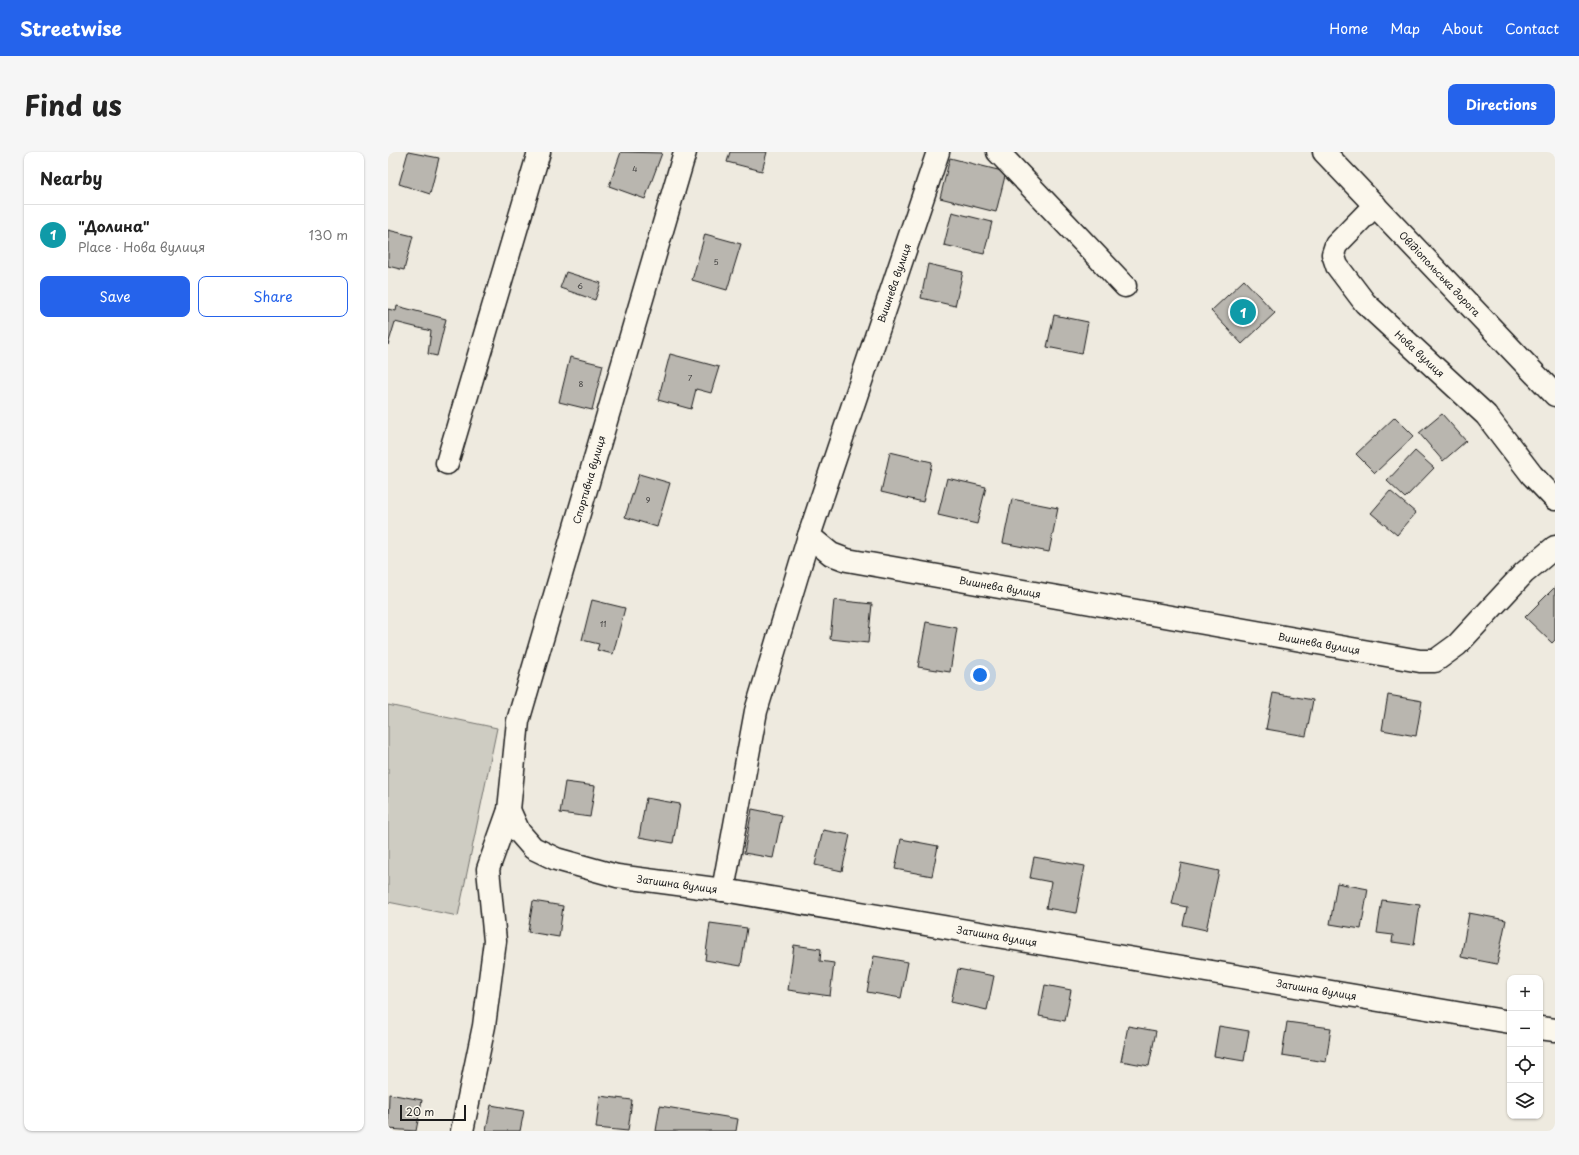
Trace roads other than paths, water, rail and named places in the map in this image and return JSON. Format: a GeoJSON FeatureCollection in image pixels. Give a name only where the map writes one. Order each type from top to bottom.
{"type":"FeatureCollection","features":[{"type":"Feature","properties":{"kind":"street"},"geometry":{"type":"LineString","coordinates":[[447,463],[539,152]]}},
{"type":"Feature","properties":{"kind":"street","name":"Спортивна вулиця"},"geometry":{"type":"LineString","coordinates":[[509,810],[518,721],[685,152]]}},
{"type":"Feature","properties":{"kind":"street","name":"Вишнева вулиця"},"geometry":{"type":"LineString","coordinates":[[938,152],[809,536],[831,554],[847,560],[1420,661],[1434,660],[1457,645],[1524,573],[1555,547]]}},
{"type":"Feature","properties":{"kind":"street"},"geometry":{"type":"LineString","coordinates":[[998,152],[1125,286]]}},
{"type":"Feature","properties":{"kind":"street","name":"Овідіопольська дорога"},"geometry":{"type":"LineString","coordinates":[[1324,152],[1555,395]]}},
{"type":"Feature","properties":{"kind":"street","name":"Нова вулиця"},"geometry":{"type":"LineString","coordinates":[[1375,205],[1336,244],[1333,254],[1337,266],[1365,303],[1486,415],[1532,475],[1555,499]]}},
{"type":"Feature","properties":{"kind":"street"},"geometry":{"type":"LineString","coordinates":[[723,890],[756,711],[809,536]]}},
{"type":"Feature","properties":{"kind":"street"},"geometry":{"type":"LineString","coordinates":[[462,1131],[484,1026],[495,941],[488,869],[509,810]]}},
{"type":"Feature","properties":{"kind":"street","name":"Затишна вулиця"},"geometry":{"type":"LineString","coordinates":[[509,810],[518,832],[533,848],[556,859],[617,876],[723,890],[1507,1021]]}},
{"type":"Feature","properties":{"kind":"street"},"geometry":{"type":"LineString","coordinates":[[491,858],[514,850],[533,848]]}},
{"type":"Feature","properties":{"kind":"street"},"geometry":{"type":"LineString","coordinates":[[1543,1028],[1555,1030]]}},
{"type":"Feature","properties":{"kind":"place","name":"\"Долина\""},"geometry":{"type":"Point","coordinates":[1243,312]}}]}
